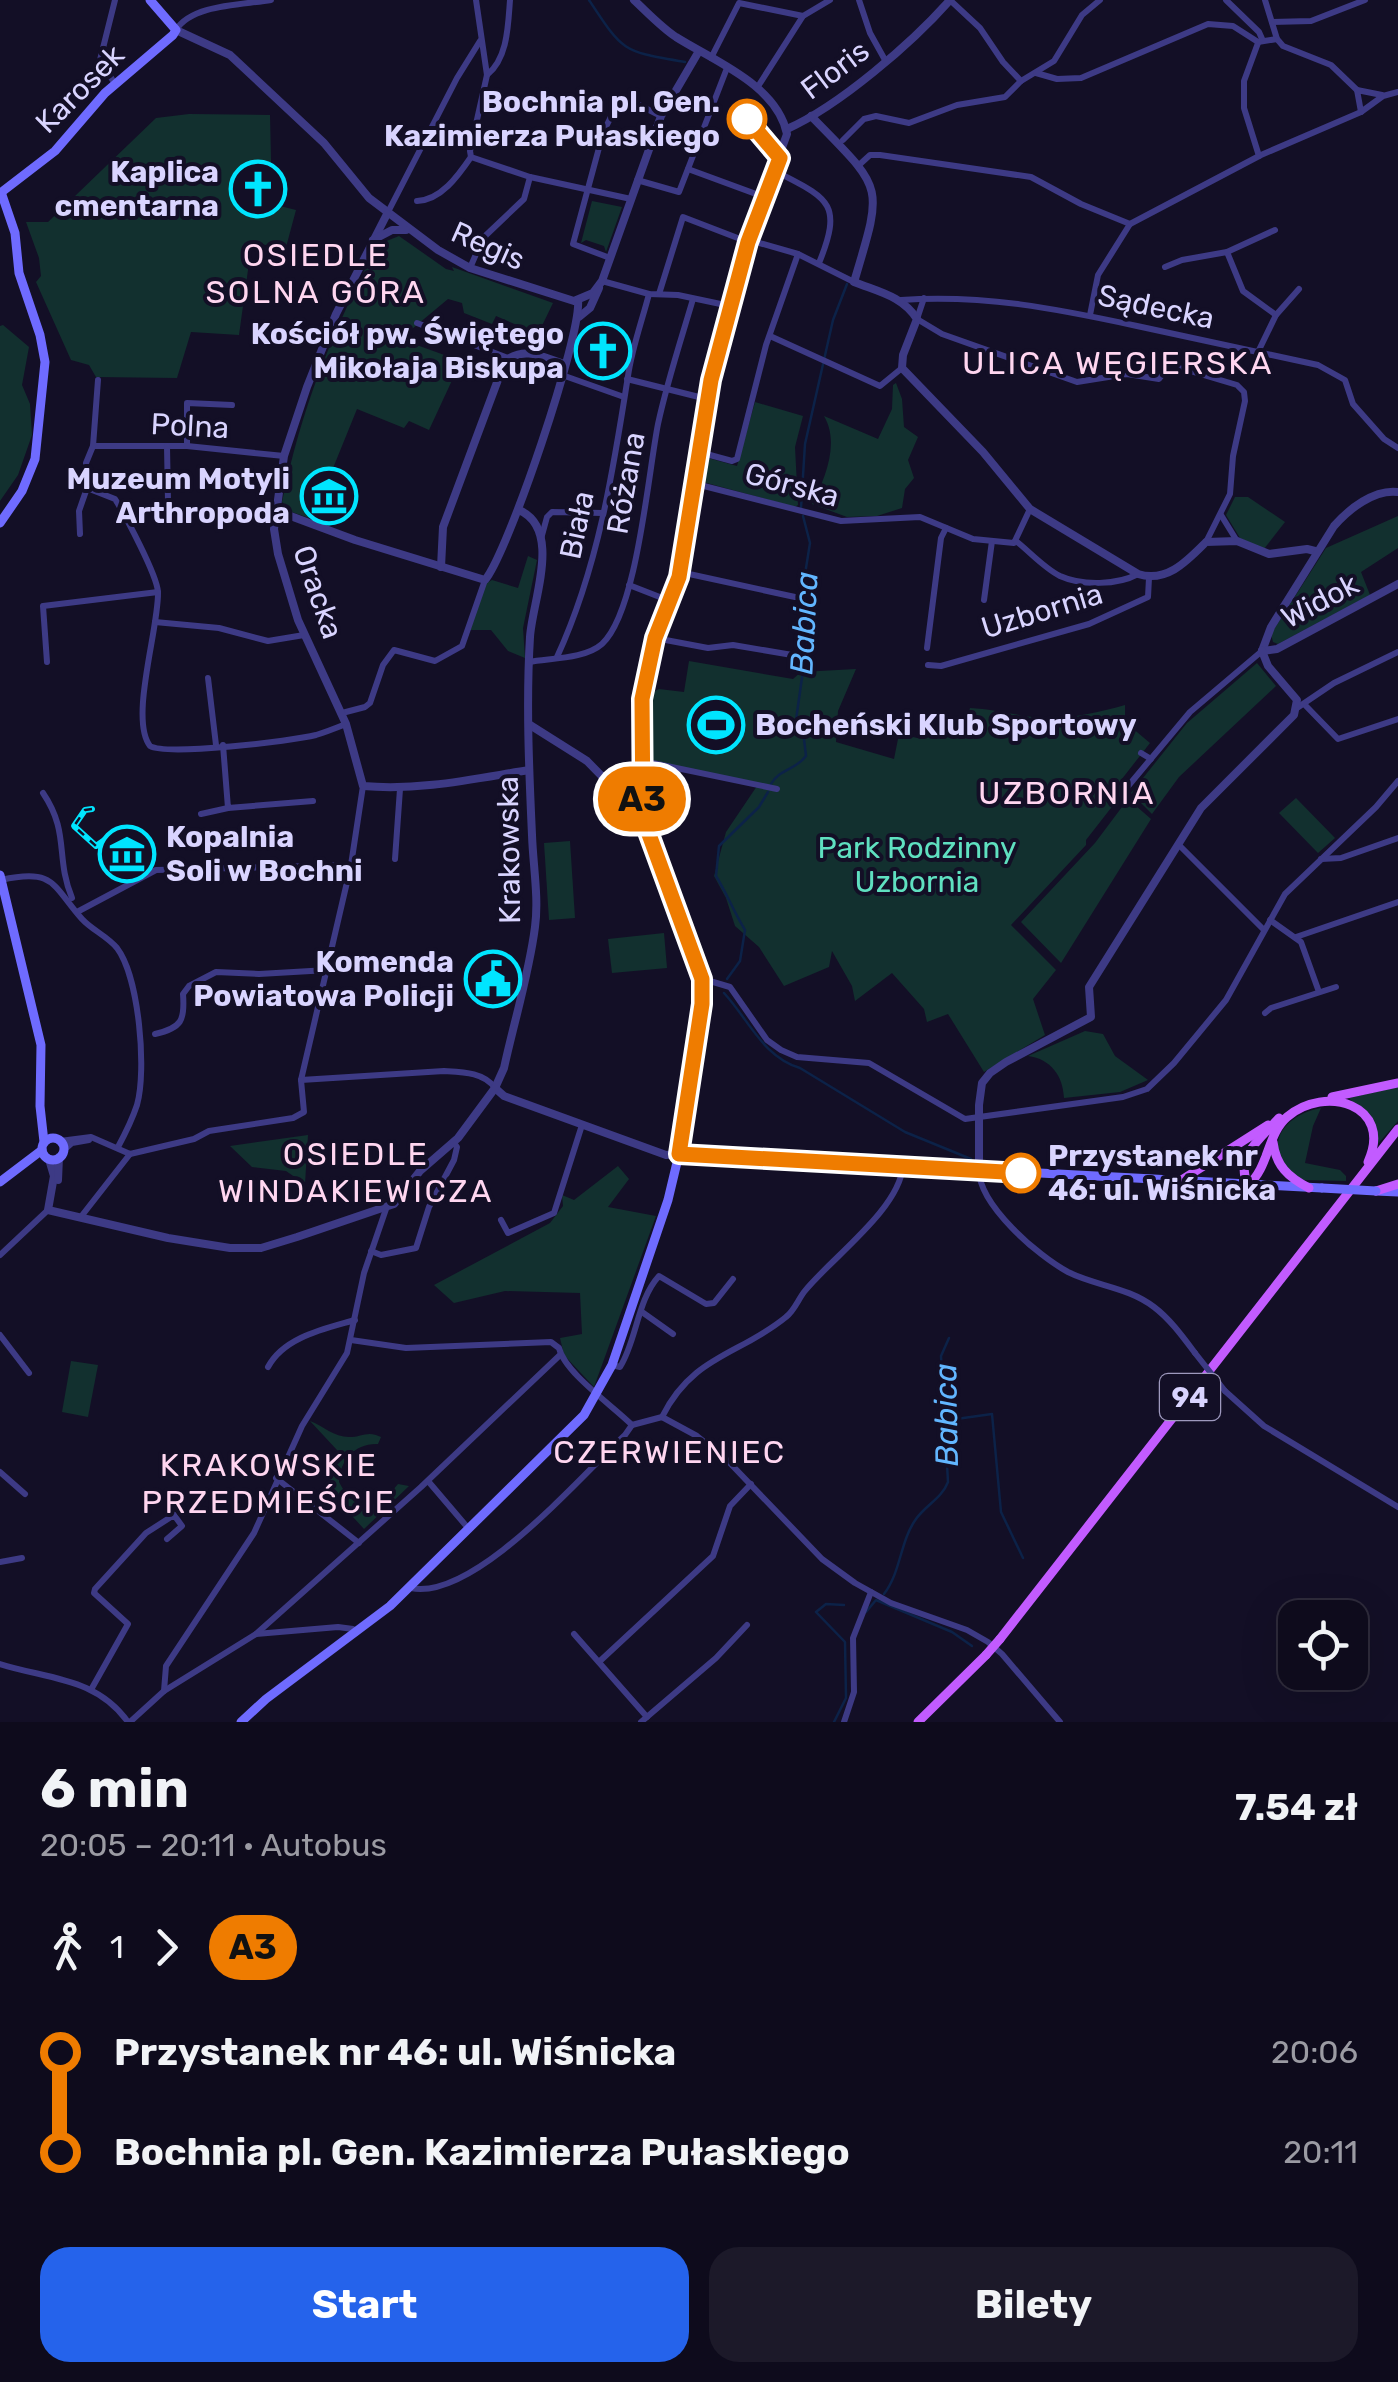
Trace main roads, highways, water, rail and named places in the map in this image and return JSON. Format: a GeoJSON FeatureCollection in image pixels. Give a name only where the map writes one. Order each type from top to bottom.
{"type":"FeatureCollection","features":[{"type":"Feature","properties":{"kind":"main road","name":"Karosek"},"geometry":{"type":"LineString","coordinates":[[2,197],[15,180],[54,151],[115,84],[165,44],[176,30],[150,0]]}},
{"type":"Feature","properties":{"kind":"main road"},"geometry":{"type":"LineString","coordinates":[[0,523],[22,491],[35,458],[45,362],[19,273],[13,226],[2,197]]}},
{"type":"Feature","properties":{"kind":"main road"},"geometry":{"type":"LineString","coordinates":[[1,878],[39,1036],[42,1093],[53,1149],[2,1180]]}},
{"type":"Feature","properties":{"kind":"main road"},"geometry":{"type":"LineString","coordinates":[[1180,1181],[1298,1106],[1398,1083]]}},
{"type":"Feature","properties":{"kind":"main road"},"geometry":{"type":"LineString","coordinates":[[1248,1185],[1258,1174],[1283,1121],[1300,1109],[1331,1101],[1346,1103],[1362,1112],[1372,1126],[1372,1154],[1361,1178]]}},
{"type":"Feature","properties":{"kind":"main road"},"geometry":{"type":"LineString","coordinates":[[1248,1185],[1242,1168],[1247,1155],[1279,1118]]}},
{"type":"Feature","properties":{"kind":"main road","name":"94"},"geometry":{"type":"LineString","coordinates":[[918,1722],[1000,1639],[1398,1129]]}},
{"type":"Feature","properties":{"kind":"main road"},"geometry":{"type":"LineString","coordinates":[[1273,1139],[1276,1157],[1284,1171],[1309,1188]]}},
{"type":"Feature","properties":{"kind":"main road"},"geometry":{"type":"LineString","coordinates":[[241,1722],[410,1588],[572,1428],[598,1394],[612,1365],[668,1200],[679,1154],[1398,1192]]}},
{"type":"Feature","properties":{"kind":"main road"},"geometry":{"type":"LineString","coordinates":[[1376,1191],[1398,1184]]}},
{"type":"Feature","properties":{"kind":"waterway","name":"Babica"},"geometry":{"type":"LineString","coordinates":[[589,0],[626,47],[685,62]]}},
{"type":"Feature","properties":{"kind":"waterway","name":"Babica"},"geometry":{"type":"LineString","coordinates":[[801,508],[805,444],[833,320],[847,284]]}},
{"type":"Feature","properties":{"kind":"waterway","name":"Babica"},"geometry":{"type":"LineString","coordinates":[[771,784],[806,756],[796,720],[809,628],[802,593],[810,543],[803,516]]}},
{"type":"Feature","properties":{"kind":"waterway","name":"Babica"},"geometry":{"type":"LineString","coordinates":[[727,979],[740,961],[745,930],[716,876],[719,846],[759,807],[768,792]]}},
{"type":"Feature","properties":{"kind":"waterway","name":"Babica"},"geometry":{"type":"LineString","coordinates":[[724,993],[766,1047],[787,1063],[905,1132],[971,1159]]}},
{"type":"Feature","properties":{"kind":"waterway","name":"Babica"},"geometry":{"type":"LineString","coordinates":[[884,1594],[911,1528],[948,1482],[941,1356],[949,1338]]}},
{"type":"Feature","properties":{"kind":"waterway"},"geometry":{"type":"LineString","coordinates":[[944,1417],[949,1420],[992,1414],[1001,1512],[1023,1558]]}},
{"type":"Feature","properties":{"kind":"waterway"},"geometry":{"type":"LineString","coordinates":[[866,1612],[876,1600],[952,1632],[972,1646]]}},
{"type":"Feature","properties":{"kind":"waterway","name":"Babica"},"geometry":{"type":"LineString","coordinates":[[834,1722],[846,1698],[845,1642],[816,1612],[826,1604],[844,1605]]}},
{"type":"Feature","properties":{"kind":"railway"},"geometry":{"type":"LineString","coordinates":[[92,809],[85,810],[74,826],[96,846],[106,839],[117,848]]}},
{"type":"Feature","properties":{"kind":"place","name":"Bochnia pl. Gen. Kazimierza Pułaskiego"},"geometry":{"type":"Point","coordinates":[747,119]}},
{"type":"Feature","properties":{"kind":"place","name":"Kaplica cmentarna"},"geometry":{"type":"Point","coordinates":[258,189]}},
{"type":"Feature","properties":{"kind":"place","name":"Kościół pw. Świętego Mikołaja Biskupa"},"geometry":{"type":"Point","coordinates":[603,351]}},
{"type":"Feature","properties":{"kind":"place","name":"Muzeum Motyli Arthropoda"},"geometry":{"type":"Point","coordinates":[329,496]}},
{"type":"Feature","properties":{"kind":"place","name":"Bocheński Klub Sportowy"},"geometry":{"type":"Point","coordinates":[716,725]}},
{"type":"Feature","properties":{"kind":"place","name":"Kopalnia Soli w Bochni"},"geometry":{"type":"Point","coordinates":[127,854]}},
{"type":"Feature","properties":{"kind":"place","name":"Komenda Powiatowa Policji"},"geometry":{"type":"Point","coordinates":[493,979]}},
{"type":"Feature","properties":{"kind":"place","name":"Przystanek nr 46: ul. Wiśnicka"},"geometry":{"type":"Point","coordinates":[1021,1173]}},
{"type":"Feature","properties":{"kind":"district","name":"OSIEDLE SOLNA GÓRA"},"geometry":{"type":"Point","coordinates":[316,274]}},
{"type":"Feature","properties":{"kind":"district","name":"ULICA WĘGIERSKA"},"geometry":{"type":"Point","coordinates":[1118,363]}},
{"type":"Feature","properties":{"kind":"district","name":"UZBORNIA"},"geometry":{"type":"Point","coordinates":[1067,793]}},
{"type":"Feature","properties":{"kind":"district","name":"OSIEDLE WINDAKIEWICZA"},"geometry":{"type":"Point","coordinates":[356,1172]}},
{"type":"Feature","properties":{"kind":"district","name":"CZERWIENIEC"},"geometry":{"type":"Point","coordinates":[670,1452]}},
{"type":"Feature","properties":{"kind":"district","name":"KRAKOWSKIE PRZEDMIEŚCIE"},"geometry":{"type":"Point","coordinates":[269,1484]}},
{"type":"Feature","properties":{"kind":"park label","name":"Park Rodzinny Uzbornia"},"geometry":{"type":"Point","coordinates":[917,865]}}]}
